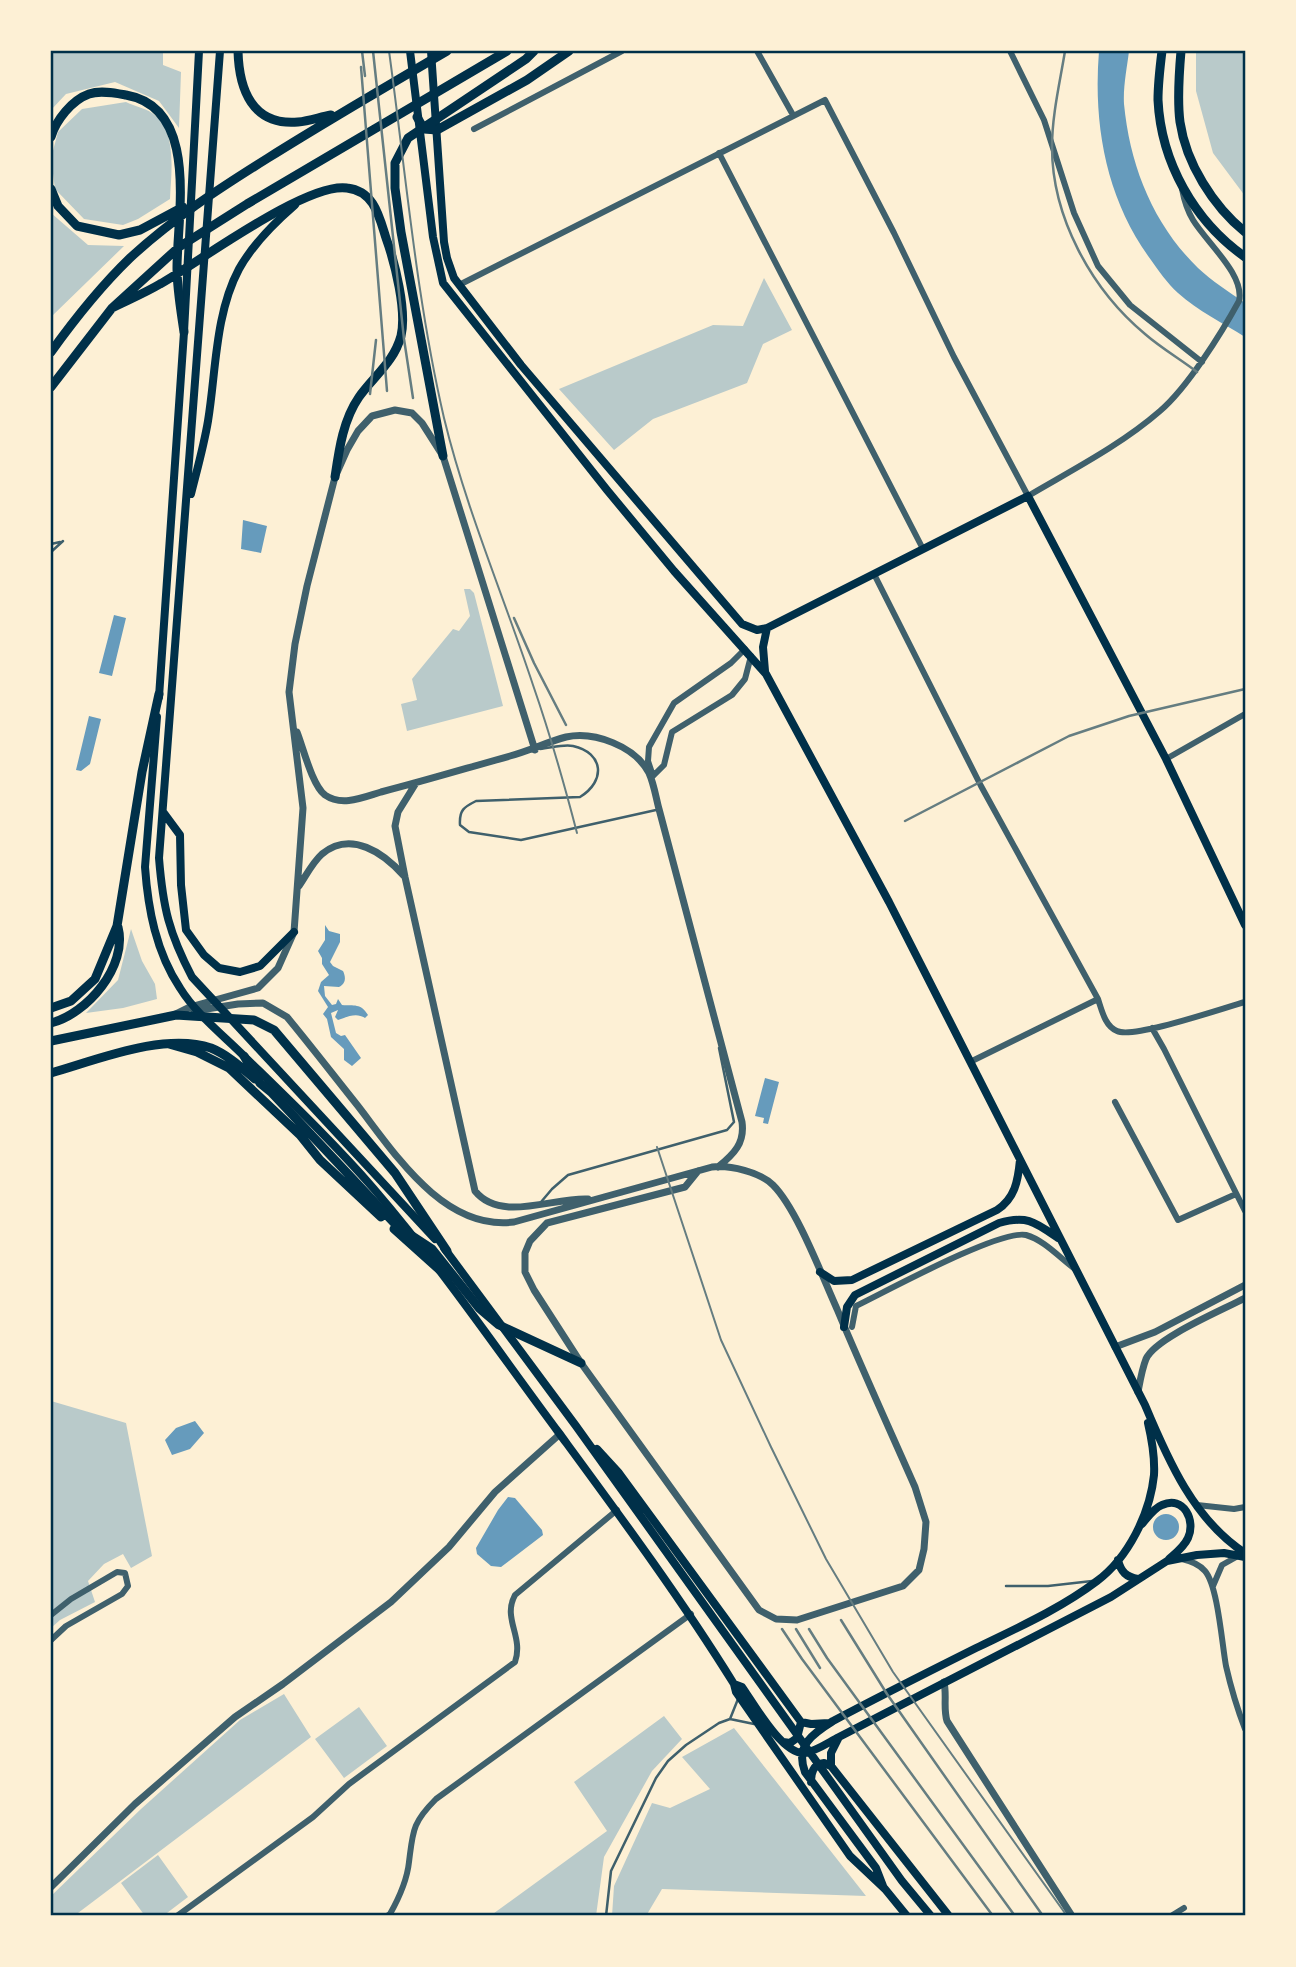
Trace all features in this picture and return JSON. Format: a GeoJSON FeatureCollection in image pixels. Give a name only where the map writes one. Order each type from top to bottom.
{"type":"FeatureCollection","features":[{"type":"Feature","properties":{"kind":"main road"},"geometry":{"type":"LineString","coordinates":[[199,51],[184,332],[146,844],[146,889],[157,940],[180,988],[206,1020],[366,1180],[442,1272],[691,1614],[738,1695],[850,1856],[885,1889],[907,1916]]}},
{"type":"Feature","properties":{"kind":"main road"},"geometry":{"type":"LineString","coordinates":[[220,51],[159,858],[163,903],[175,945],[192,977],[447,1251]]}},
{"type":"Feature","properties":{"kind":"main road"},"geometry":{"type":"LineString","coordinates":[[238,51],[238,68],[243,88],[249,102],[259,111],[273,118],[296,122],[339,114]]}},
{"type":"Feature","properties":{"kind":"main road"},"geometry":{"type":"LineString","coordinates":[[410,51],[433,237],[443,283],[607,490],[766,674],[889,902],[1145,1405],[1163,1447],[1197,1505],[1228,1542],[1243,1555]]}},
{"type":"Feature","properties":{"kind":"main road"},"geometry":{"type":"LineString","coordinates":[[431,51],[444,242],[451,270],[459,285],[521,365],[745,627],[757,630],[767,628],[1028,496],[1166,759],[1245,925]]}},
{"type":"Feature","properties":{"kind":"main road"},"geometry":{"type":"LineString","coordinates":[[51,352],[130,259],[176,220],[222,187],[339,114],[447,51]]}},
{"type":"Feature","properties":{"kind":"main road"},"geometry":{"type":"LineString","coordinates":[[443,456],[401,232],[395,188],[395,163],[408,138],[534,51]]}},
{"type":"Feature","properties":{"kind":"main road"},"geometry":{"type":"LineString","coordinates":[[417,117],[424,129],[437,130],[527,80],[569,51]]}},
{"type":"Feature","properties":{"kind":"main road"},"geometry":{"type":"LineString","coordinates":[[1162,51],[1158,86],[1161,122],[1168,151],[1181,184],[1209,227],[1245,257]]}},
{"type":"Feature","properties":{"kind":"main road"},"geometry":{"type":"LineString","coordinates":[[1181,51],[1179,107],[1186,146],[1209,191],[1245,232]]}},
{"type":"Feature","properties":{"kind":"main road"},"geometry":{"type":"LineString","coordinates":[[51,387],[112,308],[179,247],[504,53]]}},
{"type":"Feature","properties":{"kind":"main road"},"geometry":{"type":"LineString","coordinates":[[51,137],[54,127],[68,108],[89,94],[113,93],[137,97],[157,109],[169,129],[177,151],[181,177],[177,269],[184,332]]}},
{"type":"Feature","properties":{"kind":"main road"},"geometry":{"type":"LineString","coordinates":[[51,189],[58,206],[77,226],[119,235],[140,230],[222,187]]}},
{"type":"Feature","properties":{"kind":"main road"},"geometry":{"type":"LineString","coordinates":[[112,308],[160,285],[235,236],[300,201],[330,189],[346,187],[364,194],[375,205],[391,251],[403,317],[401,337],[390,362],[358,399],[344,432],[335,477]]}},
{"type":"Feature","properties":{"kind":"main road"},"geometry":{"type":"LineString","coordinates":[[186,520],[208,424],[223,320],[238,272],[253,246],[300,201]]}},
{"type":"Feature","properties":{"kind":"main road"},"geometry":{"type":"LineString","coordinates":[[766,674],[764,647],[767,628]]}},
{"type":"Feature","properties":{"kind":"main road"},"geometry":{"type":"LineString","coordinates":[[51,1008],[71,1001],[95,979],[117,926],[142,772],[159,694]]}},
{"type":"Feature","properties":{"kind":"main road"},"geometry":{"type":"LineString","coordinates":[[163,812],[180,835],[181,885],[186,930],[204,955],[219,968],[240,972],[260,966],[294,932]]}},
{"type":"Feature","properties":{"kind":"main road"},"geometry":{"type":"LineString","coordinates":[[51,1023],[62,1020],[81,1008],[105,984],[116,954],[119,934],[117,926]]}},
{"type":"Feature","properties":{"kind":"main road"},"geometry":{"type":"LineString","coordinates":[[51,1041],[176,1015],[254,1020],[274,1030],[395,1173],[447,1251],[576,1426],[902,1881],[931,1916]]}},
{"type":"Feature","properties":{"kind":"main road"},"geometry":{"type":"LineString","coordinates":[[51,1073],[141,1048],[169,1044],[188,1043],[213,1049],[226,1056],[271,1092],[397,1226],[432,1249],[479,1308],[499,1325],[581,1363]]}},
{"type":"Feature","properties":{"kind":"main road"},"geometry":{"type":"LineString","coordinates":[[169,1044],[208,1057],[229,1069],[300,1135],[320,1160],[359,1198],[442,1272]]}},
{"type":"Feature","properties":{"kind":"main road"},"geometry":{"type":"LineString","coordinates":[[244,1056],[260,1083]]}},
{"type":"Feature","properties":{"kind":"main road"},"geometry":{"type":"LineString","coordinates":[[821,1272],[834,1280],[852,1280],[1006,1204],[1013,1194],[1020,1160]]}},
{"type":"Feature","properties":{"kind":"main road"},"geometry":{"type":"LineString","coordinates":[[848,1327],[847,1307],[855,1294],[999,1223],[1015,1219],[1029,1220],[1060,1240]]}},
{"type":"Feature","properties":{"kind":"main road"},"geometry":{"type":"LineString","coordinates":[[1137,1531],[1150,1496],[1153,1476],[1154,1449],[1145,1405]]}},
{"type":"Feature","properties":{"kind":"main road"},"geometry":{"type":"LineString","coordinates":[[566,1413],[619,1473],[801,1721],[811,1724],[832,1722]]}},
{"type":"Feature","properties":{"kind":"main road"},"geometry":{"type":"LineString","coordinates":[[734,1684],[742,1687],[786,1747],[802,1753],[812,1751],[1111,1597],[1167,1561],[1183,1546],[1189,1535],[1191,1520],[1184,1508],[1178,1504],[1165,1503],[1151,1514],[1118,1560],[1099,1580],[1062,1604],[832,1722],[810,1737],[802,1753],[803,1767],[811,1782],[876,1868],[885,1889]]}},
{"type":"Feature","properties":{"kind":"main road"},"geometry":{"type":"LineString","coordinates":[[1167,1561],[1210,1554],[1243,1555]]}},
{"type":"Feature","properties":{"kind":"main road"},"geometry":{"type":"LineString","coordinates":[[1118,1560],[1129,1578],[1138,1579]]}},
{"type":"Feature","properties":{"kind":"main road"},"geometry":{"type":"LineString","coordinates":[[783,1742],[795,1740],[801,1721]]}},
{"type":"Feature","properties":{"kind":"main road"},"geometry":{"type":"LineString","coordinates":[[831,1766],[831,1753],[841,1736]]}},
{"type":"Feature","properties":{"kind":"main road"},"geometry":{"type":"LineString","coordinates":[[811,1782],[811,1773],[815,1766],[824,1763],[831,1766],[949,1916]]}},
{"type":"Feature","properties":{"kind":"street"},"geometry":{"type":"LineString","coordinates":[[474,130],[622,51]]}},
{"type":"Feature","properties":{"kind":"street"},"geometry":{"type":"LineString","coordinates":[[757,51],[793,115]]}},
{"type":"Feature","properties":{"kind":"street"},"geometry":{"type":"LineString","coordinates":[[1010,51],[1044,120],[1074,214],[1098,266],[1136,311],[1202,362]]}},
{"type":"Feature","properties":{"kind":"street"},"geometry":{"type":"LineString","coordinates":[[459,285],[823,99],[827,102],[954,357],[1028,496],[1158,413],[1202,362],[1239,302],[1241,292],[1233,273],[1191,217],[1184,202],[1181,184]]}},
{"type":"Feature","properties":{"kind":"street"},"geometry":{"type":"LineString","coordinates":[[719,153],[923,549]]}},
{"type":"Feature","properties":{"kind":"street"},"geometry":{"type":"LineString","coordinates":[[176,1015],[190,1007],[258,988],[278,968],[294,932],[303,808],[289,692],[295,644],[335,477],[358,431],[372,416],[395,410],[412,413],[422,423],[443,456],[535,750]]}},
{"type":"Feature","properties":{"kind":"street"},"geometry":{"type":"LineString","coordinates":[[874,574],[981,786],[1098,999],[1108,1024],[1126,1033],[1245,1002]]}},
{"type":"Feature","properties":{"kind":"street"},"geometry":{"type":"LineString","coordinates":[[652,776],[664,765],[672,732],[732,695],[741,686],[745,679],[748,653]]}},
{"type":"Feature","properties":{"kind":"street"},"geometry":{"type":"LineString","coordinates":[[718,1167],[732,1155],[743,1132],[648,761],[649,747],[674,703],[748,653]]}},
{"type":"Feature","properties":{"kind":"street"},"geometry":{"type":"LineString","coordinates":[[1166,759],[1245,714]]}},
{"type":"Feature","properties":{"kind":"street"},"geometry":{"type":"LineString","coordinates":[[293,719],[319,789],[327,797],[338,800],[350,800],[535,750],[564,737],[585,735],[620,747],[639,761],[652,776]]}},
{"type":"Feature","properties":{"kind":"street"},"geometry":{"type":"LineString","coordinates":[[416,783],[398,812],[395,826],[475,1191],[488,1204],[506,1207],[540,1205],[571,1198],[595,1200]]}},
{"type":"Feature","properties":{"kind":"street"},"geometry":{"type":"LineString","coordinates":[[298,887],[323,853],[354,844],[383,855],[405,877]]}},
{"type":"Feature","properties":{"kind":"street"},"geometry":{"type":"LineString","coordinates":[[970,1062],[1098,999]]}},
{"type":"Feature","properties":{"kind":"street"},"geometry":{"type":"LineString","coordinates":[[176,1015],[238,1004],[262,1003],[287,1017],[374,1127],[427,1187],[442,1200],[473,1218],[500,1224],[698,1171],[718,1167],[752,1174],[772,1184],[787,1204],[848,1327],[915,1487],[926,1522],[924,1549],[919,1570],[903,1586],[807,1618],[786,1621],[768,1616],[759,1610],[581,1363],[525,1272],[525,1253],[530,1241],[547,1223],[685,1188],[698,1171]]}},
{"type":"Feature","properties":{"kind":"street"},"geometry":{"type":"LineString","coordinates":[[1152,1028],[1245,1211]]}},
{"type":"Feature","properties":{"kind":"street"},"geometry":{"type":"LineString","coordinates":[[1115,1102],[1178,1220],[1236,1194]]}},
{"type":"Feature","properties":{"kind":"street"},"geometry":{"type":"LineString","coordinates":[[848,1327],[856,1306],[1009,1235],[1027,1235],[1038,1240],[1076,1270]]}},
{"type":"Feature","properties":{"kind":"street"},"geometry":{"type":"LineString","coordinates":[[1115,1347],[1155,1332],[1245,1285]]}},
{"type":"Feature","properties":{"kind":"street"},"geometry":{"type":"LineString","coordinates":[[1138,1392],[1147,1358],[1154,1348],[1245,1298]]}},
{"type":"Feature","properties":{"kind":"street"},"geometry":{"type":"LineString","coordinates":[[51,1887],[135,1804],[235,1717],[283,1685],[391,1602],[449,1548],[495,1492],[560,1434]]}},
{"type":"Feature","properties":{"kind":"street"},"geometry":{"type":"LineString","coordinates":[[1197,1505],[1234,1509],[1245,1507]]}},
{"type":"Feature","properties":{"kind":"street"},"geometry":{"type":"LineString","coordinates":[[177,1916],[313,1817],[349,1784],[515,1662],[519,1642],[510,1609],[515,1595],[617,1510]]}},
{"type":"Feature","properties":{"kind":"street"},"geometry":{"type":"LineString","coordinates":[[1213,1586],[1222,1566],[1243,1555]]}},
{"type":"Feature","properties":{"kind":"street"},"geometry":{"type":"LineString","coordinates":[[1180,1558],[1193,1562],[1206,1572],[1213,1586],[1235,1705],[1245,1729]]}},
{"type":"Feature","properties":{"kind":"street"},"geometry":{"type":"LineString","coordinates":[[51,1615],[82,1592],[117,1573],[125,1573],[128,1586],[122,1594],[66,1626],[51,1640]]}},
{"type":"Feature","properties":{"kind":"street"},"geometry":{"type":"LineString","coordinates":[[387,1916],[404,1884],[414,1828],[423,1812],[436,1799],[691,1614]]}},
{"type":"Feature","properties":{"kind":"street"},"geometry":{"type":"LineString","coordinates":[[944,1682],[944,1713],[947,1721],[1073,1916]]}},
{"type":"Feature","properties":{"kind":"street"},"geometry":{"type":"LineString","coordinates":[[1171,1916],[1184,1908]]}},
{"type":"Feature","properties":{"kind":"lane"},"geometry":{"type":"LineString","coordinates":[[51,544],[63,541],[51,552]]}},
{"type":"Feature","properties":{"kind":"lane"},"geometry":{"type":"LineString","coordinates":[[535,750],[570,745],[586,750],[597,763],[598,775],[593,789],[580,797],[476,801],[463,807],[459,816],[460,825],[469,832],[521,840],[660,809]]}},
{"type":"Feature","properties":{"kind":"lane"},"geometry":{"type":"LineString","coordinates":[[540,1205],[552,1189],[568,1175],[727,1130],[734,1122],[719,1057],[719,1036]]}},
{"type":"Feature","properties":{"kind":"lane"},"geometry":{"type":"LineString","coordinates":[[1006,1586],[1048,1586],[1099,1580]]}},
{"type":"Feature","properties":{"kind":"lane"},"geometry":{"type":"LineString","coordinates":[[730,1719],[738,1695]]}},
{"type":"Feature","properties":{"kind":"lane"},"geometry":{"type":"LineString","coordinates":[[606,1916],[611,1871],[656,1778],[668,1761],[719,1723],[730,1719],[759,1726]]}},
{"type":"Feature","properties":{"kind":"shaded area"},"geometry":{"type":"Polygon","coordinates":[[[51,51],[163,51],[163,65],[181,72],[179,128],[159,101],[115,82],[66,94],[51,110],[51,51]]]}},
{"type":"Feature","properties":{"kind":"shaded area"},"geometry":{"type":"Polygon","coordinates":[[[1196,51],[1245,51],[1245,196],[1213,153],[1196,91],[1196,51]]]}},
{"type":"Feature","properties":{"kind":"shaded area"},"geometry":{"type":"Polygon","coordinates":[[[126,102],[152,113],[166,130],[172,165],[170,199],[123,225],[84,219],[55,189],[51,158],[58,132],[82,109],[126,102]]]}},
{"type":"Feature","properties":{"kind":"shaded area"},"geometry":{"type":"Polygon","coordinates":[[[51,213],[88,245],[124,246],[51,317],[51,213]]]}},
{"type":"Feature","properties":{"kind":"shaded area"},"geometry":{"type":"Polygon","coordinates":[[[764,278],[792,330],[763,344],[747,383],[653,419],[614,450],[559,389],[713,325],[743,326],[764,278]]]}},
{"type":"Feature","properties":{"kind":"shaded area"},"geometry":{"type":"Polygon","coordinates":[[[464,589],[470,589],[474,593],[503,706],[407,731],[401,704],[417,700],[412,679],[453,629],[459,631],[470,616],[464,589]]]}},
{"type":"Feature","properties":{"kind":"shaded area"},"geometry":{"type":"Polygon","coordinates":[[[131,929],[142,961],[155,984],[157,999],[123,1008],[86,1013],[118,980],[131,929]]]}},
{"type":"Feature","properties":{"kind":"shaded area"},"geometry":{"type":"Polygon","coordinates":[[[51,1401],[126,1423],[152,1556],[131,1568],[123,1554],[104,1564],[88,1581],[95,1602],[60,1620],[51,1628],[51,1401]]]}},
{"type":"Feature","properties":{"kind":"shaded area"},"geometry":{"type":"Polygon","coordinates":[[[284,1694],[311,1737],[74,1916],[51,1916],[51,1896],[141,1809],[240,1720],[284,1694]]]}},
{"type":"Feature","properties":{"kind":"shaded area"},"geometry":{"type":"Polygon","coordinates":[[[359,1707],[387,1746],[344,1778],[315,1739],[359,1707]]]}},
{"type":"Feature","properties":{"kind":"shaded area"},"geometry":{"type":"Polygon","coordinates":[[[664,1716],[682,1739],[652,1771],[604,1857],[596,1916],[490,1916],[607,1831],[574,1782],[664,1716]]]}},
{"type":"Feature","properties":{"kind":"shaded area"},"geometry":{"type":"Polygon","coordinates":[[[734,1728],[866,1896],[662,1889],[646,1916],[612,1916],[614,1886],[652,1803],[670,1808],[710,1789],[682,1757],[734,1728]]]}},
{"type":"Feature","properties":{"kind":"shaded area"},"geometry":{"type":"Polygon","coordinates":[[[158,1855],[188,1897],[163,1916],[145,1916],[121,1883],[158,1855]]]}},
{"type":"Feature","properties":{"kind":"water"},"geometry":{"type":"Polygon","coordinates":[[[1099,51],[1129,51],[1124,104],[1132,150],[1146,193],[1168,233],[1182,251],[1203,273],[1245,303],[1245,337],[1194,306],[1174,289],[1151,260],[1123,212],[1113,187],[1101,134],[1098,106],[1099,51]]]}},
{"type":"Feature","properties":{"kind":"water"},"geometry":{"type":"Polygon","coordinates":[[[243,520],[267,526],[261,553],[241,549],[243,520]]]}},
{"type":"Feature","properties":{"kind":"water"},"geometry":{"type":"Polygon","coordinates":[[[114,615],[126,618],[112,676],[99,673],[114,615]]]}},
{"type":"Feature","properties":{"kind":"water"},"geometry":{"type":"Polygon","coordinates":[[[89,716],[101,719],[90,764],[81,771],[76,770],[89,716]]]}},
{"type":"Feature","properties":{"kind":"water"},"geometry":{"type":"Polygon","coordinates":[[[325,925],[329,931],[340,934],[340,942],[330,962],[343,971],[345,978],[339,987],[324,986],[325,996],[332,1005],[336,1004],[338,999],[342,1005],[360,1007],[368,1015],[365,1018],[355,1015],[338,1020],[335,1017],[338,1010],[331,1013],[336,1033],[345,1035],[361,1058],[352,1066],[344,1060],[344,1049],[331,1037],[327,1019],[323,1014],[328,1007],[318,991],[321,982],[329,975],[318,951],[325,940],[325,925]]]}},
{"type":"Feature","properties":{"kind":"water"},"geometry":{"type":"Polygon","coordinates":[[[765,1078],[779,1082],[768,1124],[763,1123],[764,1118],[755,1116],[765,1078]]]}},
{"type":"Feature","properties":{"kind":"water"},"geometry":{"type":"Polygon","coordinates":[[[195,1421],[204,1433],[190,1449],[172,1455],[165,1440],[176,1428],[195,1421]]]}},
{"type":"Feature","properties":{"kind":"water"},"geometry":{"type":"Polygon","coordinates":[[[508,1497],[515,1498],[542,1530],[543,1535],[501,1567],[491,1566],[477,1554],[476,1548],[508,1497]]]}},
{"type":"Feature","properties":{"kind":"water"},"geometry":{"type":"Polygon","coordinates":[[[1166,1514],[1175,1518],[1179,1527],[1175,1536],[1166,1540],[1157,1536],[1153,1527],[1157,1518],[1166,1514]]]}},
{"type":"Feature","properties":{"kind":"tram line"},"geometry":{"type":"LineString","coordinates":[[389,51],[419,281],[444,418],[474,519],[545,722],[577,833]]}},
{"type":"Feature","properties":{"kind":"tram line"},"geometry":{"type":"LineString","coordinates":[[657,1147],[721,1340],[826,1559],[893,1672],[1067,1916]]}},
{"type":"Feature","properties":{"kind":"railway"},"geometry":{"type":"LineString","coordinates":[[362,51],[365,76]]}},
{"type":"Feature","properties":{"kind":"railway"},"geometry":{"type":"LineString","coordinates":[[373,51],[404,339],[413,398]]}},
{"type":"Feature","properties":{"kind":"railway"},"geometry":{"type":"LineString","coordinates":[[1065,51],[1052,147],[1054,173],[1067,225],[1078,250],[1108,296],[1151,339],[1197,372]]}},
{"type":"Feature","properties":{"kind":"railway"},"geometry":{"type":"LineString","coordinates":[[361,67],[387,391]]}},
{"type":"Feature","properties":{"kind":"railway"},"geometry":{"type":"LineString","coordinates":[[370,394],[376,340]]}},
{"type":"Feature","properties":{"kind":"railway"},"geometry":{"type":"LineString","coordinates":[[514,618],[566,725]]}},
{"type":"Feature","properties":{"kind":"railway"},"geometry":{"type":"LineString","coordinates":[[905,821],[1069,736],[1129,716],[1245,689]]}},
{"type":"Feature","properties":{"kind":"railway"},"geometry":{"type":"LineString","coordinates":[[841,1620],[887,1694],[1043,1916]]}},
{"type":"Feature","properties":{"kind":"railway"},"geometry":{"type":"LineString","coordinates":[[782,1629],[993,1916]]}},
{"type":"Feature","properties":{"kind":"railway"},"geometry":{"type":"LineString","coordinates":[[796,1629],[820,1668]]}},
{"type":"Feature","properties":{"kind":"railway"},"geometry":{"type":"LineString","coordinates":[[809,1629],[827,1658],[1015,1916]]}}]}
